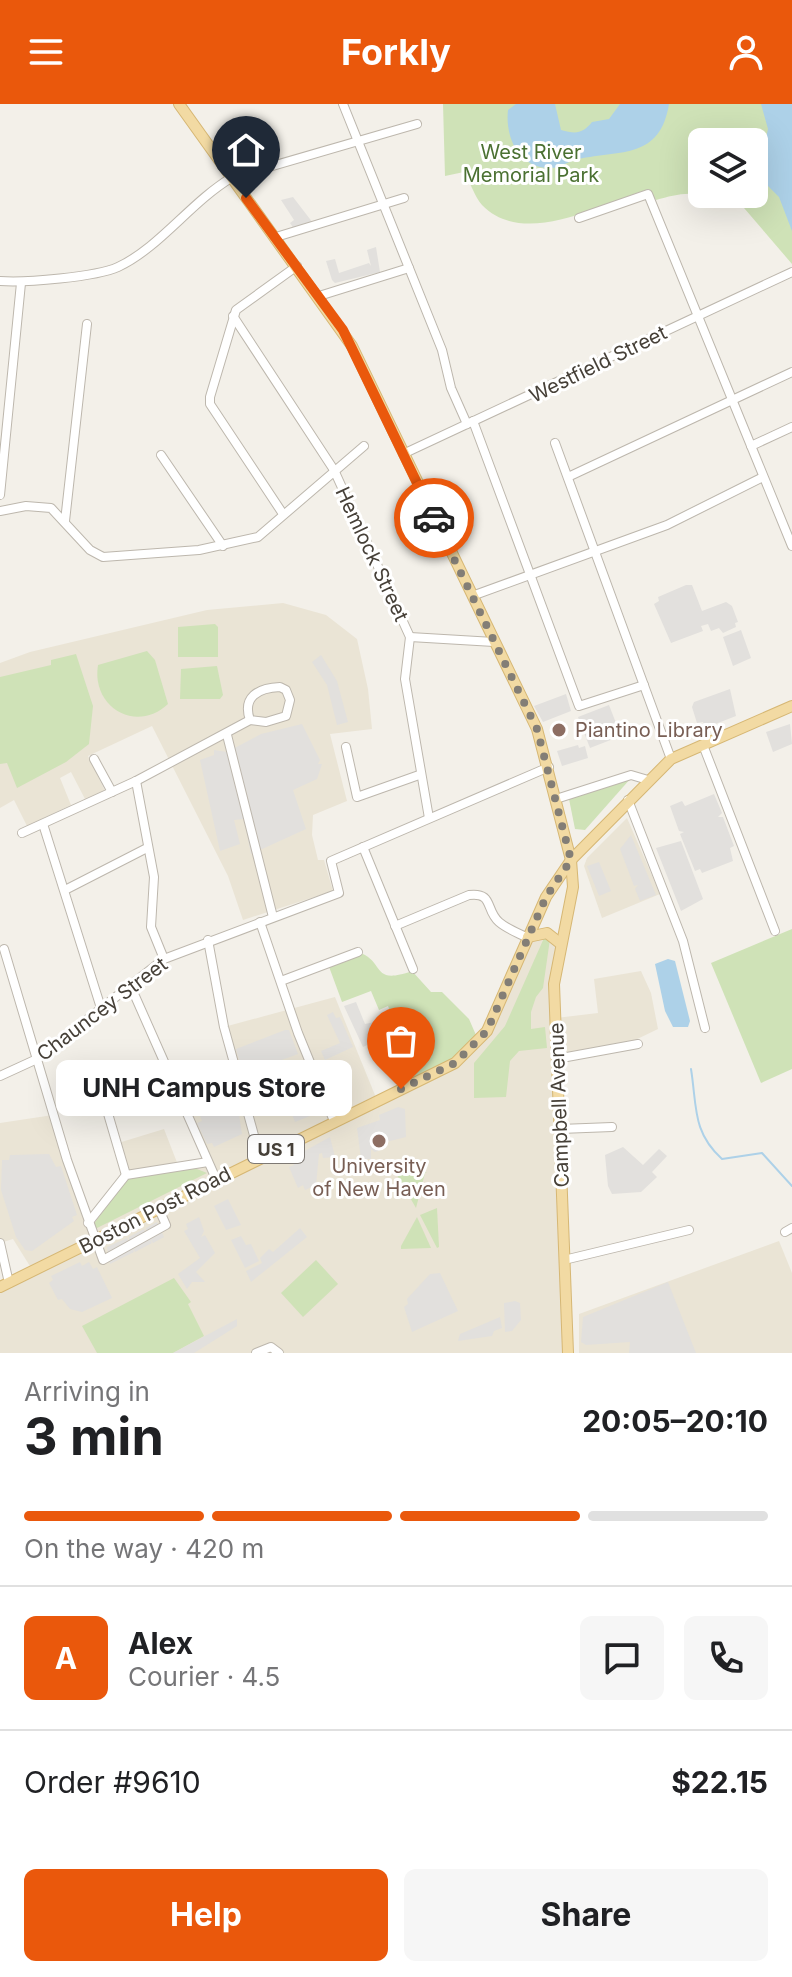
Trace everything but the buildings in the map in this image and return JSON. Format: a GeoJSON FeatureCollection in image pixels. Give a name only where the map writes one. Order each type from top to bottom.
{"type":"FeatureCollection","features":[{"type":"Feature","properties":{"kind":"main road","name":"Campbell Avenue"},"geometry":{"type":"LineString","coordinates":[[182,105],[352,346],[537,729],[549,767],[571,860],[571,904],[554,978],[568,1353]]}},
{"type":"Feature","properties":{"kind":"main road","name":"Boston Post Road"},"geometry":{"type":"LineString","coordinates":[[5,1285],[158,1207],[443,1070],[471,1050],[494,1017],[546,897],[571,860],[671,759],[792,708]]}},
{"type":"Feature","properties":{"kind":"main road"},"geometry":{"type":"LineString","coordinates":[[528,938],[547,933],[561,944]]}},
{"type":"Feature","properties":{"kind":"street"},"geometry":{"type":"LineString","coordinates":[[343,104],[530,574],[579,706],[644,685]]}},
{"type":"Feature","properties":{"kind":"street"},"geometry":{"type":"LineString","coordinates":[[0,281],[21,283],[117,267],[211,190],[231,178],[417,124]]}},
{"type":"Feature","properties":{"kind":"street"},"geometry":{"type":"LineString","coordinates":[[579,218],[648,194],[792,546]]}},
{"type":"Feature","properties":{"kind":"street"},"geometry":{"type":"LineString","coordinates":[[276,237],[404,198]]}},
{"type":"Feature","properties":{"kind":"street"},"geometry":{"type":"LineString","coordinates":[[283,514],[210,404],[233,316],[246,301],[297,266]]}},
{"type":"Feature","properties":{"kind":"street"},"geometry":{"type":"LineString","coordinates":[[319,296],[409,268]]}},
{"type":"Feature","properties":{"kind":"street","name":"Westfield Street"},"geometry":{"type":"LineString","coordinates":[[403,454],[792,272]]}},
{"type":"Feature","properties":{"kind":"street"},"geometry":{"type":"LineString","coordinates":[[0,495],[21,283]]}},
{"type":"Feature","properties":{"kind":"street","name":"Hemlock Street"},"geometry":{"type":"LineString","coordinates":[[233,316],[334,470],[410,637],[405,679],[419,775],[429,818]]}},
{"type":"Feature","properties":{"kind":"street"},"geometry":{"type":"LineString","coordinates":[[65,521],[87,324]]}},
{"type":"Feature","properties":{"kind":"street"},"geometry":{"type":"LineString","coordinates":[[568,477],[792,372]]}},
{"type":"Feature","properties":{"kind":"street"},"geometry":{"type":"LineString","coordinates":[[751,446],[792,427]]}},
{"type":"Feature","properties":{"kind":"street"},"geometry":{"type":"LineString","coordinates":[[555,443],[671,759]]}},
{"type":"Feature","properties":{"kind":"street"},"geometry":{"type":"LineString","coordinates":[[1,508],[45,507],[65,521],[97,555],[112,559],[223,546],[258,537],[364,446]]}},
{"type":"Feature","properties":{"kind":"street"},"geometry":{"type":"LineString","coordinates":[[161,455],[223,546]]}},
{"type":"Feature","properties":{"kind":"street"},"geometry":{"type":"LineString","coordinates":[[472,596],[667,525],[763,477]]}},
{"type":"Feature","properties":{"kind":"street"},"geometry":{"type":"LineString","coordinates":[[780,516],[792,511]]}},
{"type":"Feature","properties":{"kind":"street"},"geometry":{"type":"LineString","coordinates":[[410,637],[494,642]]}},
{"type":"Feature","properties":{"kind":"street"},"geometry":{"type":"LineString","coordinates":[[22,833],[136,781],[250,720],[266,722],[286,716],[290,700],[286,690],[268,688],[252,695],[247,707],[250,720]]}},
{"type":"Feature","properties":{"kind":"street"},"geometry":{"type":"LineString","coordinates":[[227,735],[273,917]]}},
{"type":"Feature","properties":{"kind":"street"},"geometry":{"type":"LineString","coordinates":[[703,745],[775,931]]}},
{"type":"Feature","properties":{"kind":"street"},"geometry":{"type":"LineString","coordinates":[[346,747],[357,797],[419,775]]}},
{"type":"Feature","properties":{"kind":"street"},"geometry":{"type":"LineString","coordinates":[[94,759],[112,792]]}},
{"type":"Feature","properties":{"kind":"street"},"geometry":{"type":"LineString","coordinates":[[413,969],[363,847],[549,767]]}},
{"type":"Feature","properties":{"kind":"street"},"geometry":{"type":"LineString","coordinates":[[556,799],[631,775],[648,780]]}},
{"type":"Feature","properties":{"kind":"street"},"geometry":{"type":"LineString","coordinates":[[136,781],[154,877],[151,927],[164,959]]}},
{"type":"Feature","properties":{"kind":"street"},"geometry":{"type":"LineString","coordinates":[[628,800],[683,941],[705,1028]]}},
{"type":"Feature","properties":{"kind":"street"},"geometry":{"type":"LineString","coordinates":[[43,824],[101,1008]]}},
{"type":"Feature","properties":{"kind":"street","name":"Chauncey Street"},"geometry":{"type":"LineString","coordinates":[[0,1076],[37,1059],[164,959],[339,893],[331,861],[363,847]]}},
{"type":"Feature","properties":{"kind":"street"},"geometry":{"type":"LineString","coordinates":[[65,890],[147,848]]}},
{"type":"Feature","properties":{"kind":"street"},"geometry":{"type":"LineString","coordinates":[[395,926],[479,895],[488,900],[499,922],[528,938]]}},
{"type":"Feature","properties":{"kind":"street"},"geometry":{"type":"LineString","coordinates":[[260,922],[334,1121]]}},
{"type":"Feature","properties":{"kind":"street"},"geometry":{"type":"LineString","coordinates":[[208,940],[224,1027],[260,1157]]}},
{"type":"Feature","properties":{"kind":"street"},"geometry":{"type":"LineString","coordinates":[[4,949],[93,1240],[103,1260],[166,1225],[158,1207]]}},
{"type":"Feature","properties":{"kind":"street"},"geometry":{"type":"LineString","coordinates":[[281,981],[358,952]]}},
{"type":"Feature","properties":{"kind":"street"},"geometry":{"type":"LineString","coordinates":[[131,987],[216,1179]]}},
{"type":"Feature","properties":{"kind":"street"},"geometry":{"type":"LineString","coordinates":[[556,1059],[638,1044]]}},
{"type":"Feature","properties":{"kind":"street"},"geometry":{"type":"LineString","coordinates":[[104,1100],[126,1175]]}},
{"type":"Feature","properties":{"kind":"street"},"geometry":{"type":"LineString","coordinates":[[560,1129],[612,1127]]}},
{"type":"Feature","properties":{"kind":"street"},"geometry":{"type":"LineString","coordinates":[[88,1223],[126,1175],[208,1162]]}},
{"type":"Feature","properties":{"kind":"street"},"geometry":{"type":"LineString","coordinates":[[564,1260],[689,1230]]}},
{"type":"Feature","properties":{"kind":"street"},"geometry":{"type":"LineString","coordinates":[[0,1243],[5,1285]]}},
{"type":"Feature","properties":{"kind":"street"},"geometry":{"type":"LineString","coordinates":[[256,1353],[271,1347],[279,1353]]}},
{"type":"Feature","properties":{"kind":"shaded area"},"geometry":{"type":"Polygon","coordinates":[[[293,197],[313,223],[294,229],[290,223],[294,220],[281,200],[293,197]]]}},
{"type":"Feature","properties":{"kind":"shaded area"},"geometry":{"type":"Polygon","coordinates":[[[376,247],[380,272],[335,283],[332,280],[326,261],[335,259],[339,273],[369,263],[371,266],[367,250],[376,247]]]}},
{"type":"Feature","properties":{"kind":"shaded area"},"geometry":{"type":"Polygon","coordinates":[[[692,585],[702,611],[726,602],[732,606],[738,622],[735,623],[736,627],[723,633],[719,628],[711,631],[708,624],[701,626],[703,631],[671,643],[654,604],[659,601],[658,597],[692,585]]]}},
{"type":"Feature","properties":{"kind":"shaded area"},"geometry":{"type":"Polygon","coordinates":[[[283,603],[326,615],[357,639],[368,689],[372,729],[330,734],[347,801],[313,815],[312,835],[318,860],[324,860],[333,891],[243,920],[228,876],[152,726],[88,756],[105,791],[85,799],[71,772],[60,778],[71,805],[27,826],[14,800],[0,808],[0,663],[30,652],[207,610],[283,603]]]}},
{"type":"Feature","properties":{"kind":"shaded area"},"geometry":{"type":"Polygon","coordinates":[[[741,630],[751,658],[733,666],[723,637],[741,630]]]}},
{"type":"Feature","properties":{"kind":"shaded area"},"geometry":{"type":"Polygon","coordinates":[[[321,655],[337,681],[348,722],[337,725],[327,685],[312,662],[321,655]]]}},
{"type":"Feature","properties":{"kind":"shaded area"},"geometry":{"type":"Polygon","coordinates":[[[730,689],[736,716],[705,728],[703,722],[697,723],[692,707],[694,702],[730,689]]]}},
{"type":"Feature","properties":{"kind":"shaded area"},"geometry":{"type":"Polygon","coordinates":[[[566,694],[571,711],[543,722],[534,706],[566,694]]]}},
{"type":"Feature","properties":{"kind":"shaded area"},"geometry":{"type":"Polygon","coordinates":[[[609,705],[621,736],[590,748],[578,717],[609,705]]]}},
{"type":"Feature","properties":{"kind":"shaded area"},"geometry":{"type":"Polygon","coordinates":[[[302,724],[320,760],[318,764],[322,764],[317,779],[293,790],[306,829],[251,854],[244,819],[234,820],[240,844],[220,851],[200,760],[214,755],[214,750],[227,752],[261,734],[302,724]]]}},
{"type":"Feature","properties":{"kind":"shaded area"},"geometry":{"type":"Polygon","coordinates":[[[790,724],[792,744],[773,752],[766,732],[790,724]]]}},
{"type":"Feature","properties":{"kind":"shaded area"},"geometry":{"type":"Polygon","coordinates":[[[578,745],[579,748],[585,746],[588,758],[562,766],[557,751],[578,745]]]}},
{"type":"Feature","properties":{"kind":"shaded area"},"geometry":{"type":"Polygon","coordinates":[[[714,794],[722,813],[718,817],[723,817],[734,846],[730,848],[733,861],[702,873],[700,869],[695,871],[680,834],[684,832],[679,831],[670,806],[682,801],[685,806],[714,794]]]}},
{"type":"Feature","properties":{"kind":"shaded area"},"geometry":{"type":"Polygon","coordinates":[[[627,818],[660,894],[602,918],[584,866],[587,858],[627,818]]]}},
{"type":"Feature","properties":{"kind":"shaded area"},"geometry":{"type":"Polygon","coordinates":[[[631,835],[656,895],[640,901],[635,889],[638,885],[634,886],[620,849],[631,835]]]}},
{"type":"Feature","properties":{"kind":"shaded area"},"geometry":{"type":"Polygon","coordinates":[[[681,841],[703,899],[681,911],[656,848],[681,841]]]}},
{"type":"Feature","properties":{"kind":"shaded area"},"geometry":{"type":"Polygon","coordinates":[[[599,862],[611,891],[599,896],[587,866],[599,862]]]}},
{"type":"Feature","properties":{"kind":"shaded area","name":"University of New Haven"},"geometry":{"type":"Polygon","coordinates":[[[528,937],[559,939],[556,1018],[598,1013],[594,979],[641,971],[651,993],[658,1029],[629,1043],[556,1059],[568,1353],[0,1353],[0,1287],[33,1271],[13,1239],[0,1243],[0,1123],[53,1115],[88,1221],[126,1175],[115,1144],[164,1129],[178,1165],[207,1162],[187,1116],[242,1095],[224,1027],[335,997],[377,1100],[479,1042],[528,937]]]}},
{"type":"Feature","properties":{"kind":"shaded area"},"geometry":{"type":"Polygon","coordinates":[[[356,1002],[365,1024],[375,1022],[382,1038],[363,1047],[344,1006],[356,1002]]]}},
{"type":"Feature","properties":{"kind":"shaded area"},"geometry":{"type":"Polygon","coordinates":[[[333,1012],[336,1018],[340,1017],[353,1047],[325,1060],[321,1051],[340,1043],[327,1015],[333,1012]]]}},
{"type":"Feature","properties":{"kind":"shaded area"},"geometry":{"type":"Polygon","coordinates":[[[289,1030],[298,1054],[243,1074],[236,1049],[289,1030]]]}},
{"type":"Feature","properties":{"kind":"shaded area"},"geometry":{"type":"Polygon","coordinates":[[[303,1089],[309,1097],[314,1096],[320,1112],[295,1122],[286,1100],[290,1099],[288,1095],[303,1089]]]}},
{"type":"Feature","properties":{"kind":"shaded area"},"geometry":{"type":"Polygon","coordinates":[[[398,1107],[405,1109],[406,1137],[386,1142],[387,1147],[375,1152],[371,1149],[371,1159],[361,1159],[357,1128],[380,1120],[379,1115],[398,1107]]]}},
{"type":"Feature","properties":{"kind":"shaded area"},"geometry":{"type":"Polygon","coordinates":[[[238,1108],[242,1134],[214,1147],[212,1143],[207,1144],[197,1123],[202,1121],[200,1116],[213,1112],[216,1116],[238,1108]]]}},
{"type":"Feature","properties":{"kind":"shaded area"},"geometry":{"type":"Polygon","coordinates":[[[330,1137],[335,1157],[323,1158],[322,1153],[319,1154],[316,1185],[305,1190],[303,1185],[298,1188],[289,1167],[294,1165],[290,1159],[330,1137]]]}},
{"type":"Feature","properties":{"kind":"shaded area"},"geometry":{"type":"Polygon","coordinates":[[[623,1147],[643,1165],[659,1149],[667,1156],[652,1172],[657,1177],[641,1192],[612,1194],[608,1186],[605,1155],[623,1147]]]}},
{"type":"Feature","properties":{"kind":"shaded area"},"geometry":{"type":"Polygon","coordinates":[[[49,1154],[56,1167],[61,1166],[77,1215],[72,1217],[74,1221],[32,1251],[25,1250],[16,1237],[1,1190],[2,1160],[9,1160],[10,1155],[49,1154]]]}},
{"type":"Feature","properties":{"kind":"shaded area"},"geometry":{"type":"Polygon","coordinates":[[[228,1199],[241,1225],[226,1230],[214,1206],[228,1199]]]}},
{"type":"Feature","properties":{"kind":"shaded area"},"geometry":{"type":"Polygon","coordinates":[[[199,1217],[204,1231],[201,1237],[205,1235],[215,1253],[196,1272],[205,1282],[192,1282],[187,1289],[178,1274],[200,1258],[184,1231],[188,1229],[186,1224],[199,1217]]]}},
{"type":"Feature","properties":{"kind":"shaded area"},"geometry":{"type":"Polygon","coordinates":[[[157,1222],[164,1237],[153,1243],[150,1239],[152,1243],[135,1252],[133,1248],[134,1252],[110,1264],[107,1247],[127,1238],[129,1242],[129,1237],[144,1229],[146,1233],[146,1228],[157,1222]]]}},
{"type":"Feature","properties":{"kind":"shaded area"},"geometry":{"type":"Polygon","coordinates":[[[300,1228],[307,1237],[251,1282],[246,1271],[262,1263],[260,1258],[269,1249],[273,1252],[300,1228]]]}},
{"type":"Feature","properties":{"kind":"shaded area"},"geometry":{"type":"Polygon","coordinates":[[[241,1236],[246,1245],[251,1244],[259,1261],[245,1268],[231,1240],[241,1236]]]}},
{"type":"Feature","properties":{"kind":"shaded area"},"geometry":{"type":"Polygon","coordinates":[[[779,1241],[792,1273],[792,1353],[579,1353],[579,1314],[779,1241]]]}},
{"type":"Feature","properties":{"kind":"shaded area"},"geometry":{"type":"Polygon","coordinates":[[[80,1262],[82,1266],[89,1262],[93,1269],[97,1267],[112,1298],[82,1312],[70,1309],[62,1299],[58,1300],[49,1283],[53,1280],[51,1276],[80,1262]]]}},
{"type":"Feature","properties":{"kind":"shaded area"},"geometry":{"type":"Polygon","coordinates":[[[440,1273],[458,1311],[412,1332],[404,1307],[408,1304],[407,1299],[430,1274],[440,1273]]]}},
{"type":"Feature","properties":{"kind":"shaded area"},"geometry":{"type":"Polygon","coordinates":[[[668,1282],[696,1353],[629,1353],[630,1342],[586,1345],[581,1342],[583,1317],[668,1282]]]}},
{"type":"Feature","properties":{"kind":"shaded area"},"geometry":{"type":"Polygon","coordinates":[[[504,1303],[520,1303],[521,1320],[512,1331],[505,1332],[504,1303]]]}},
{"type":"Feature","properties":{"kind":"shaded area"},"geometry":{"type":"Polygon","coordinates":[[[500,1317],[502,1328],[494,1331],[492,1336],[458,1341],[460,1334],[500,1317]]]}},
{"type":"Feature","properties":{"kind":"shaded area"},"geometry":{"type":"Polygon","coordinates":[[[237,1319],[237,1326],[194,1353],[173,1353],[237,1319]]]}},
{"type":"Feature","properties":{"kind":"green space","name":"West River Memorial Park"},"geometry":{"type":"Polygon","coordinates":[[[443,104],[792,104],[792,264],[744,208],[768,208],[768,128],[688,128],[688,194],[656,200],[649,189],[587,212],[541,223],[520,223],[500,218],[482,205],[464,172],[445,176],[443,104]]]}},
{"type":"Feature","properties":{"kind":"green space"},"geometry":{"type":"Polygon","coordinates":[[[215,624],[218,627],[218,657],[178,657],[178,627],[215,624]]]}},
{"type":"Feature","properties":{"kind":"green space"},"geometry":{"type":"Polygon","coordinates":[[[147,651],[155,660],[168,704],[156,713],[143,716],[118,712],[101,693],[98,665],[147,651]]]}},
{"type":"Feature","properties":{"kind":"green space"},"geometry":{"type":"Polygon","coordinates":[[[76,654],[93,706],[89,744],[66,762],[17,788],[7,763],[0,764],[0,677],[51,665],[51,660],[76,654]]]}},
{"type":"Feature","properties":{"kind":"green space"},"geometry":{"type":"Polygon","coordinates":[[[217,666],[223,695],[220,699],[180,699],[181,669],[217,666]]]}},
{"type":"Feature","properties":{"kind":"green space"},"geometry":{"type":"Polygon","coordinates":[[[631,778],[585,830],[575,829],[569,799],[631,778]]]}},
{"type":"Feature","properties":{"kind":"green space"},"geometry":{"type":"Polygon","coordinates":[[[792,929],[792,1069],[761,1083],[711,963],[792,929]]]}},
{"type":"Feature","properties":{"kind":"green space"},"geometry":{"type":"Polygon","coordinates":[[[544,938],[550,939],[543,988],[531,1012],[531,1029],[545,1027],[547,1048],[519,1051],[510,1061],[506,1097],[474,1098],[474,1063],[505,1026],[544,938]]]}},
{"type":"Feature","properties":{"kind":"green space"},"geometry":{"type":"Polygon","coordinates":[[[358,952],[367,956],[384,974],[390,976],[412,971],[431,992],[442,992],[469,1019],[479,1042],[401,1089],[381,1035],[397,1029],[388,1006],[379,1010],[371,991],[342,1002],[328,964],[358,952]]]}},
{"type":"Feature","properties":{"kind":"green space"},"geometry":{"type":"Polygon","coordinates":[[[178,1169],[197,1169],[207,1173],[95,1229],[93,1225],[127,1179],[178,1169]]]}},
{"type":"Feature","properties":{"kind":"green space"},"geometry":{"type":"Polygon","coordinates":[[[425,1173],[416,1208],[397,1175],[425,1173]]]}},
{"type":"Feature","properties":{"kind":"green space"},"geometry":{"type":"Polygon","coordinates":[[[437,1208],[439,1247],[437,1248],[420,1215],[437,1208]]]}},
{"type":"Feature","properties":{"kind":"green space"},"geometry":{"type":"Polygon","coordinates":[[[417,1217],[431,1248],[401,1249],[401,1246],[417,1217]]]}},
{"type":"Feature","properties":{"kind":"green space"},"geometry":{"type":"Polygon","coordinates":[[[316,1260],[338,1284],[303,1317],[281,1293],[316,1260]]]}},
{"type":"Feature","properties":{"kind":"green space"},"geometry":{"type":"Polygon","coordinates":[[[174,1278],[191,1302],[188,1304],[204,1336],[173,1353],[97,1353],[82,1326],[174,1278]]]}},
{"type":"Feature","properties":{"kind":"water"},"geometry":{"type":"Polygon","coordinates":[[[516,104],[555,104],[561,130],[575,132],[582,131],[592,122],[609,119],[620,104],[669,104],[657,135],[637,149],[578,159],[549,168],[529,162],[511,140],[508,110],[516,104]]]}},
{"type":"Feature","properties":{"kind":"water"},"geometry":{"type":"Polygon","coordinates":[[[761,104],[792,104],[792,231],[779,197],[768,186],[768,128],[761,104]]]}},
{"type":"Feature","properties":{"kind":"water"},"geometry":{"type":"Polygon","coordinates":[[[668,959],[675,961],[690,1021],[688,1027],[673,1027],[665,1011],[655,964],[668,959]]]}},
{"type":"Feature","properties":{"kind":"waterway"},"geometry":{"type":"LineString","coordinates":[[691,1069],[698,1118],[712,1149],[722,1159],[762,1153],[792,1186]]}},
{"type":"Feature","properties":{"kind":"way so far"},"geometry":{"type":"LineString","coordinates":[[401,1089],[455,1063],[479,1042],[503,998],[546,897],[571,860],[537,729],[434,518]]}},
{"type":"Feature","properties":{"kind":"place","name":"Piantino Library"},"geometry":{"type":"Point","coordinates":[559,730]}},
{"type":"Feature","properties":{"kind":"place","name":"UNH Campus Store"},"geometry":{"type":"Point","coordinates":[401,1089]}},
{"type":"Feature","properties":{"kind":"place","name":"University of New Haven"},"geometry":{"type":"Point","coordinates":[379,1141]}},
{"type":"Feature","properties":{"kind":"route"},"geometry":{"type":"LineString","coordinates":[[246,198],[343,330],[434,518]]}}]}
